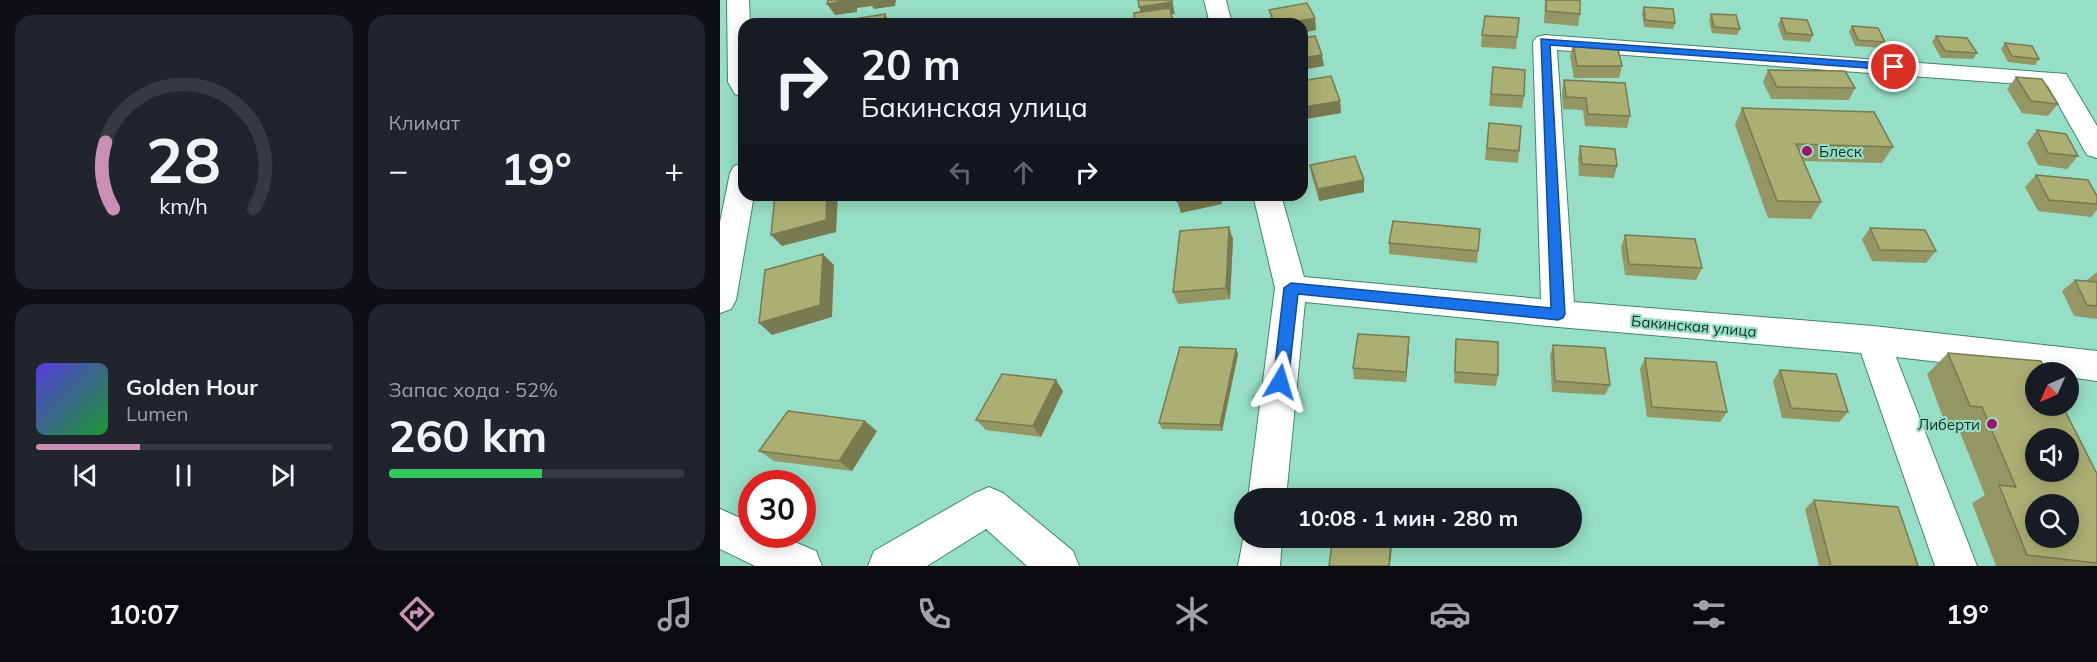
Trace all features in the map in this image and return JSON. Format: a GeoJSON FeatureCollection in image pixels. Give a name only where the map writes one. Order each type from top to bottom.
{"type":"FeatureCollection","features":[{"type":"Feature","properties":{"kind":"street"},"geometry":{"type":"LineString","coordinates":[[738,0],[738,18]]}},
{"type":"Feature","properties":{"kind":"street"},"geometry":{"type":"LineString","coordinates":[[1215,0],[1220,18]]}},
{"type":"Feature","properties":{"kind":"street"},"geometry":{"type":"LineString","coordinates":[[1558,314],[1545,42],[2057,80],[2097,149]]}},
{"type":"Feature","properties":{"kind":"street"},"geometry":{"type":"LineString","coordinates":[[720,300],[739,201]]}},
{"type":"Feature","properties":{"kind":"street"},"geometry":{"type":"LineString","coordinates":[[1268,201],[1291,288],[1268,488]]}},
{"type":"Feature","properties":{"kind":"street","name":"Бакинская улица"},"geometry":{"type":"LineString","coordinates":[[1291,288],[1558,314],[1873,340],[2097,366]]}},
{"type":"Feature","properties":{"kind":"street"},"geometry":{"type":"LineString","coordinates":[[1873,340],[1956,566]]}},
{"type":"Feature","properties":{"kind":"street"},"geometry":{"type":"LineString","coordinates":[[889,566],[989,506],[1058,566]]}},
{"type":"Feature","properties":{"kind":"street"},"geometry":{"type":"LineString","coordinates":[[720,529],[801,566]]}},
{"type":"Feature","properties":{"kind":"street"},"geometry":{"type":"LineString","coordinates":[[1258,566],[1260,548]]}},
{"type":"Feature","properties":{"kind":"building"},"geometry":{"type":"Polygon","coordinates":[[[828,0],[849,0],[827,4],[828,0]]]}},
{"type":"Feature","properties":{"kind":"building"},"geometry":{"type":"Polygon","coordinates":[[[1138,0],[1172,0],[1172,2],[1139,7],[1138,0]]]}},
{"type":"Feature","properties":{"kind":"building"},"geometry":{"type":"Polygon","coordinates":[[[1546,0],[1580,0],[1580,14],[1546,11],[1546,0]]]}},
{"type":"Feature","properties":{"kind":"building"},"geometry":{"type":"Polygon","coordinates":[[[1307,3],[1315,18],[1272,18],[1269,10],[1307,3]]]}},
{"type":"Feature","properties":{"kind":"building"},"geometry":{"type":"Polygon","coordinates":[[[1644,7],[1673,9],[1675,23],[1645,20],[1644,7]]]}},
{"type":"Feature","properties":{"kind":"building"},"geometry":{"type":"Polygon","coordinates":[[[1170,8],[1172,18],[1134,18],[1134,13],[1170,8]]]}},
{"type":"Feature","properties":{"kind":"building"},"geometry":{"type":"Polygon","coordinates":[[[885,14],[884,18],[861,18],[885,14]]]}},
{"type":"Feature","properties":{"kind":"building"},"geometry":{"type":"Polygon","coordinates":[[[1711,14],[1736,15],[1740,29],[1714,27],[1711,14]]]}},
{"type":"Feature","properties":{"kind":"building"},"geometry":{"type":"Polygon","coordinates":[[[1485,16],[1519,18],[1517,37],[1482,35],[1485,16]]]}},
{"type":"Feature","properties":{"kind":"building"},"geometry":{"type":"Polygon","coordinates":[[[1781,18],[1807,20],[1813,35],[1786,33],[1781,18]]]}},
{"type":"Feature","properties":{"kind":"building"},"geometry":{"type":"Polygon","coordinates":[[[1852,26],[1878,28],[1885,42],[1858,40],[1852,26]]]}},
{"type":"Feature","properties":{"kind":"building"},"geometry":{"type":"Polygon","coordinates":[[[1315,36],[1322,55],[1308,57],[1308,37],[1315,36]]]}},
{"type":"Feature","properties":{"kind":"building"},"geometry":{"type":"Polygon","coordinates":[[[1936,36],[1967,38],[1977,53],[1945,51],[1936,36]]]}},
{"type":"Feature","properties":{"kind":"building"},"geometry":{"type":"Polygon","coordinates":[[[2005,43],[2032,46],[2039,59],[2012,56],[2005,43]]]}},
{"type":"Feature","properties":{"kind":"building"},"geometry":{"type":"Polygon","coordinates":[[[1573,44],[1617,45],[1622,66],[1577,66],[1573,44]]]}},
{"type":"Feature","properties":{"kind":"building"},"geometry":{"type":"Polygon","coordinates":[[[1493,67],[1525,70],[1524,96],[1491,94],[1493,67]]]}},
{"type":"Feature","properties":{"kind":"building"},"geometry":{"type":"Polygon","coordinates":[[[1768,70],[1845,71],[1855,88],[1777,87],[1768,70]]]}},
{"type":"Feature","properties":{"kind":"building"},"geometry":{"type":"Polygon","coordinates":[[[1331,76],[1340,101],[1308,106],[1308,80],[1331,76]]]}},
{"type":"Feature","properties":{"kind":"building"},"geometry":{"type":"Polygon","coordinates":[[[2016,77],[2042,79],[2058,104],[2031,101],[2016,77]]]}},
{"type":"Feature","properties":{"kind":"building"},"geometry":{"type":"Polygon","coordinates":[[[1564,80],[1625,83],[1630,116],[1588,114],[1586,98],[1566,97],[1564,80]]]}},
{"type":"Feature","properties":{"kind":"building"},"geometry":{"type":"Polygon","coordinates":[[[1742,108],[1874,112],[1893,147],[1796,144],[1821,202],[1777,201],[1742,108]]]}},
{"type":"Feature","properties":{"kind":"building"},"geometry":{"type":"Polygon","coordinates":[[[1489,123],[1521,126],[1519,151],[1487,148],[1489,123]]]}},
{"type":"Feature","properties":{"kind":"building"},"geometry":{"type":"Polygon","coordinates":[[[2037,130],[2066,134],[2078,156],[2048,153],[2037,130]]]}},
{"type":"Feature","properties":{"kind":"building"},"geometry":{"type":"Polygon","coordinates":[[[1580,146],[1615,149],[1617,166],[1582,164],[1580,146]]]}},
{"type":"Feature","properties":{"kind":"building"},"geometry":{"type":"Polygon","coordinates":[[[1355,156],[1364,180],[1318,189],[1310,165],[1355,156]]]}},
{"type":"Feature","properties":{"kind":"building"},"geometry":{"type":"Polygon","coordinates":[[[2036,175],[2088,180],[2097,196],[2097,204],[2049,200],[2036,175]]]}},
{"type":"Feature","properties":{"kind":"building"},"geometry":{"type":"Polygon","coordinates":[[[774,201],[827,201],[826,220],[771,235],[774,201]]]}},
{"type":"Feature","properties":{"kind":"building"},"geometry":{"type":"Polygon","coordinates":[[[1393,221],[1480,229],[1478,251],[1389,243],[1393,221]]]}},
{"type":"Feature","properties":{"kind":"building"},"geometry":{"type":"Polygon","coordinates":[[[1229,227],[1226,288],[1173,292],[1180,231],[1229,227]]]}},
{"type":"Feature","properties":{"kind":"building"},"geometry":{"type":"Polygon","coordinates":[[[1870,228],[1925,230],[1936,251],[1880,250],[1870,228]]]}},
{"type":"Feature","properties":{"kind":"building"},"geometry":{"type":"Polygon","coordinates":[[[1625,235],[1695,239],[1702,268],[1629,264],[1625,235]]]}},
{"type":"Feature","properties":{"kind":"building"},"geometry":{"type":"Polygon","coordinates":[[[823,254],[820,305],[759,323],[765,270],[823,254]]]}},
{"type":"Feature","properties":{"kind":"building"},"geometry":{"type":"Polygon","coordinates":[[[2075,280],[2097,282],[2097,306],[2087,305],[2075,280]]]}},
{"type":"Feature","properties":{"kind":"building"},"geometry":{"type":"Polygon","coordinates":[[[1358,334],[1409,337],[1406,372],[1353,368],[1358,334]]]}},
{"type":"Feature","properties":{"kind":"building"},"geometry":{"type":"Polygon","coordinates":[[[1456,339],[1498,342],[1498,375],[1455,372],[1456,339]]]}},
{"type":"Feature","properties":{"kind":"building"},"geometry":{"type":"Polygon","coordinates":[[[1553,345],[1605,348],[1610,385],[1555,381],[1553,345]]]}},
{"type":"Feature","properties":{"kind":"building"},"geometry":{"type":"Polygon","coordinates":[[[1180,347],[1236,349],[1220,425],[1159,423],[1180,347]]]}},
{"type":"Feature","properties":{"kind":"building"},"geometry":{"type":"Polygon","coordinates":[[[1948,353],[2041,361],[2025,362],[2025,416],[2068,416],[2074,428],[2025,428],[2025,482],[2079,482],[2079,439],[2097,474],[2097,563],[2027,555],[1999,485],[2016,487],[1982,407],[1970,406],[1948,353]]]}},
{"type":"Feature","properties":{"kind":"building"},"geometry":{"type":"Polygon","coordinates":[[[1645,358],[1716,362],[1727,412],[1652,407],[1645,358]]]}},
{"type":"Feature","properties":{"kind":"building"},"geometry":{"type":"Polygon","coordinates":[[[1780,370],[1836,374],[1848,412],[1791,408],[1780,370]]]}},
{"type":"Feature","properties":{"kind":"building"},"geometry":{"type":"Polygon","coordinates":[[[1002,374],[1056,380],[1033,426],[976,420],[1002,374]]]}},
{"type":"Feature","properties":{"kind":"building"},"geometry":{"type":"Polygon","coordinates":[[[788,411],[865,421],[839,461],[759,451],[788,411]]]}},
{"type":"Feature","properties":{"kind":"building"},"geometry":{"type":"Polygon","coordinates":[[[1814,500],[1898,507],[1918,566],[1831,566],[1814,500]]]}},
{"type":"Feature","properties":{"kind":"building"},"geometry":{"type":"Polygon","coordinates":[[[1331,548],[1390,548],[1389,566],[1329,566],[1331,548]]]}},
{"type":"Feature","properties":{"kind":"place","name":"Блеск"},"geometry":{"type":"Point","coordinates":[1807,151]}},
{"type":"Feature","properties":{"kind":"place","name":"Либерти"},"geometry":{"type":"Point","coordinates":[1992,424]}},
{"type":"Feature","properties":{"kind":"route"},"geometry":{"type":"LineString","coordinates":[[1280,382],[1291,288],[1558,314],[1545,42],[1894,67]]}}]}
